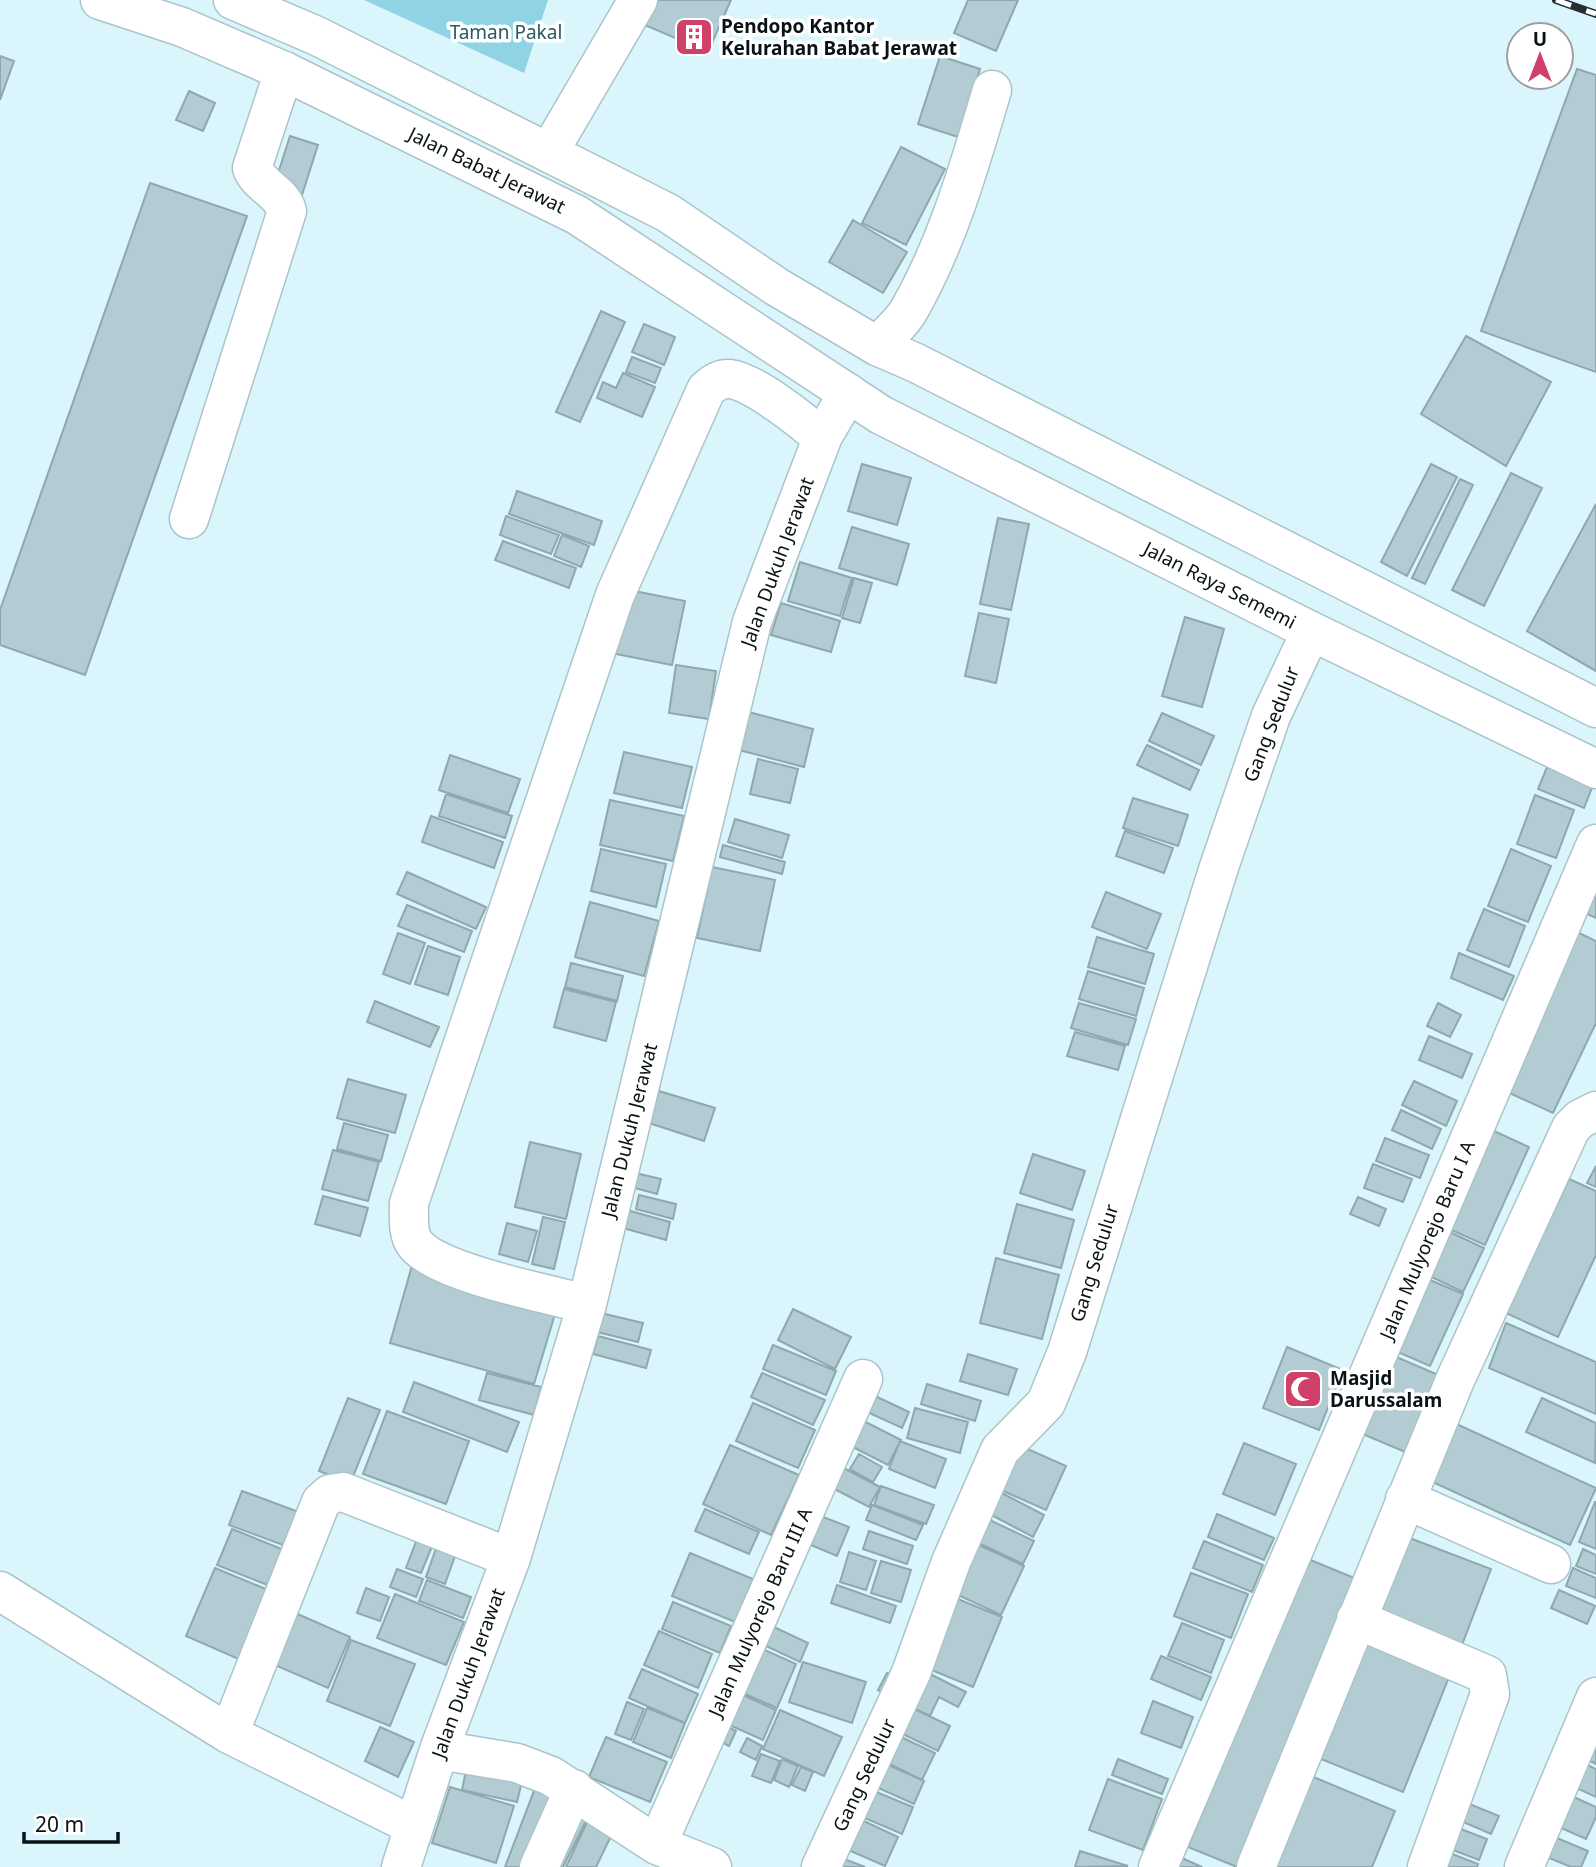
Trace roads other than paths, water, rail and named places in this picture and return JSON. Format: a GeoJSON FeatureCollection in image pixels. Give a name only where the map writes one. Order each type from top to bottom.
{"type":"FeatureCollection","features":[{"type":"Feature","properties":{"kind":"street","name":"Jalan Babat Jerawat"},"geometry":{"type":"LineString","coordinates":[[100,0],[182,27],[275,97],[577,215],[831,420]]}},
{"type":"Feature","properties":{"kind":"street"},"geometry":{"type":"LineString","coordinates":[[233,0],[317,36],[549,152],[668,214],[777,287],[877,346],[1596,708]]}},
{"type":"Feature","properties":{"kind":"street"},"geometry":{"type":"LineString","coordinates":[[549,152],[638,0]]}},
{"type":"Feature","properties":{"kind":"street"},"geometry":{"type":"LineString","coordinates":[[877,346],[908,312],[926,274],[959,198],[992,90]]}},
{"type":"Feature","properties":{"kind":"street"},"geometry":{"type":"LineString","coordinates":[[189,519],[287,211],[285,204],[256,178],[252,167],[275,97]]}},
{"type":"Feature","properties":{"kind":"street"},"geometry":{"type":"LineString","coordinates":[[587,1304],[487,1277],[430,1258],[414,1243],[408,1223],[409,1203],[615,595],[706,390],[720,380],[732,379],[785,408],[831,420]]}},
{"type":"Feature","properties":{"kind":"street","name":"Jalan Raya Sememi"},"geometry":{"type":"LineString","coordinates":[[831,420],[893,421],[1301,649],[1596,769]]}},
{"type":"Feature","properties":{"kind":"street","name":"Jalan Dukuh Jerawat"},"geometry":{"type":"LineString","coordinates":[[401,1867],[439,1751],[511,1558],[587,1304],[752,622],[831,420]]}},
{"type":"Feature","properties":{"kind":"street","name":"Gang Sedulur"},"geometry":{"type":"LineString","coordinates":[[821,1867],[911,1673],[951,1562],[1000,1450],[1039,1413],[1062,1364],[1219,867],[1271,716],[1301,649]]}},
{"type":"Feature","properties":{"kind":"street","name":"Jalan Mulyorejo Baru I A"},"geometry":{"type":"LineString","coordinates":[[1158,1867],[1596,844]]}},
{"type":"Feature","properties":{"kind":"street"},"geometry":{"type":"LineString","coordinates":[[1255,1867],[1455,1380],[1571,1128],[1595,1108]]}},
{"type":"Feature","properties":{"kind":"street","name":"Jalan Mulyorejo Baru III A"},"geometry":{"type":"LineString","coordinates":[[668,1855],[863,1379]]}},
{"type":"Feature","properties":{"kind":"street"},"geometry":{"type":"LineString","coordinates":[[229,1734],[321,1502],[330,1494],[343,1492],[511,1558]]}},
{"type":"Feature","properties":{"kind":"street"},"geometry":{"type":"LineString","coordinates":[[1405,1499],[1551,1564]]}},
{"type":"Feature","properties":{"kind":"street"},"geometry":{"type":"LineString","coordinates":[[0,1591],[229,1734],[414,1826]]}},
{"type":"Feature","properties":{"kind":"street"},"geometry":{"type":"LineString","coordinates":[[1356,1619],[1487,1675],[1490,1684],[1490,1693],[1426,1867]]}},
{"type":"Feature","properties":{"kind":"street"},"geometry":{"type":"LineString","coordinates":[[1524,1867],[1596,1697]]}},
{"type":"Feature","properties":{"kind":"street"},"geometry":{"type":"LineString","coordinates":[[439,1751],[517,1763],[551,1776],[668,1855],[712,1867]]}},
{"type":"Feature","properties":{"kind":"street"},"geometry":{"type":"LineString","coordinates":[[539,1867],[574,1789]]}},
{"type":"Feature","properties":{"kind":"railway"},"geometry":{"type":"LineString","coordinates":[[1556,0],[1596,14]]}},
{"type":"Feature","properties":{"kind":"place","name":"Pendopo Kantor Kelurahan Babat Jerawat"},"geometry":{"type":"Point","coordinates":[694,37]}},
{"type":"Feature","properties":{"kind":"place","name":"Masjid Darussalam"},"geometry":{"type":"Point","coordinates":[1303,1389]}},
{"type":"Feature","properties":{"kind":"park label","name":"Taman Pakal"},"geometry":{"type":"Point","coordinates":[506,32]}}]}
